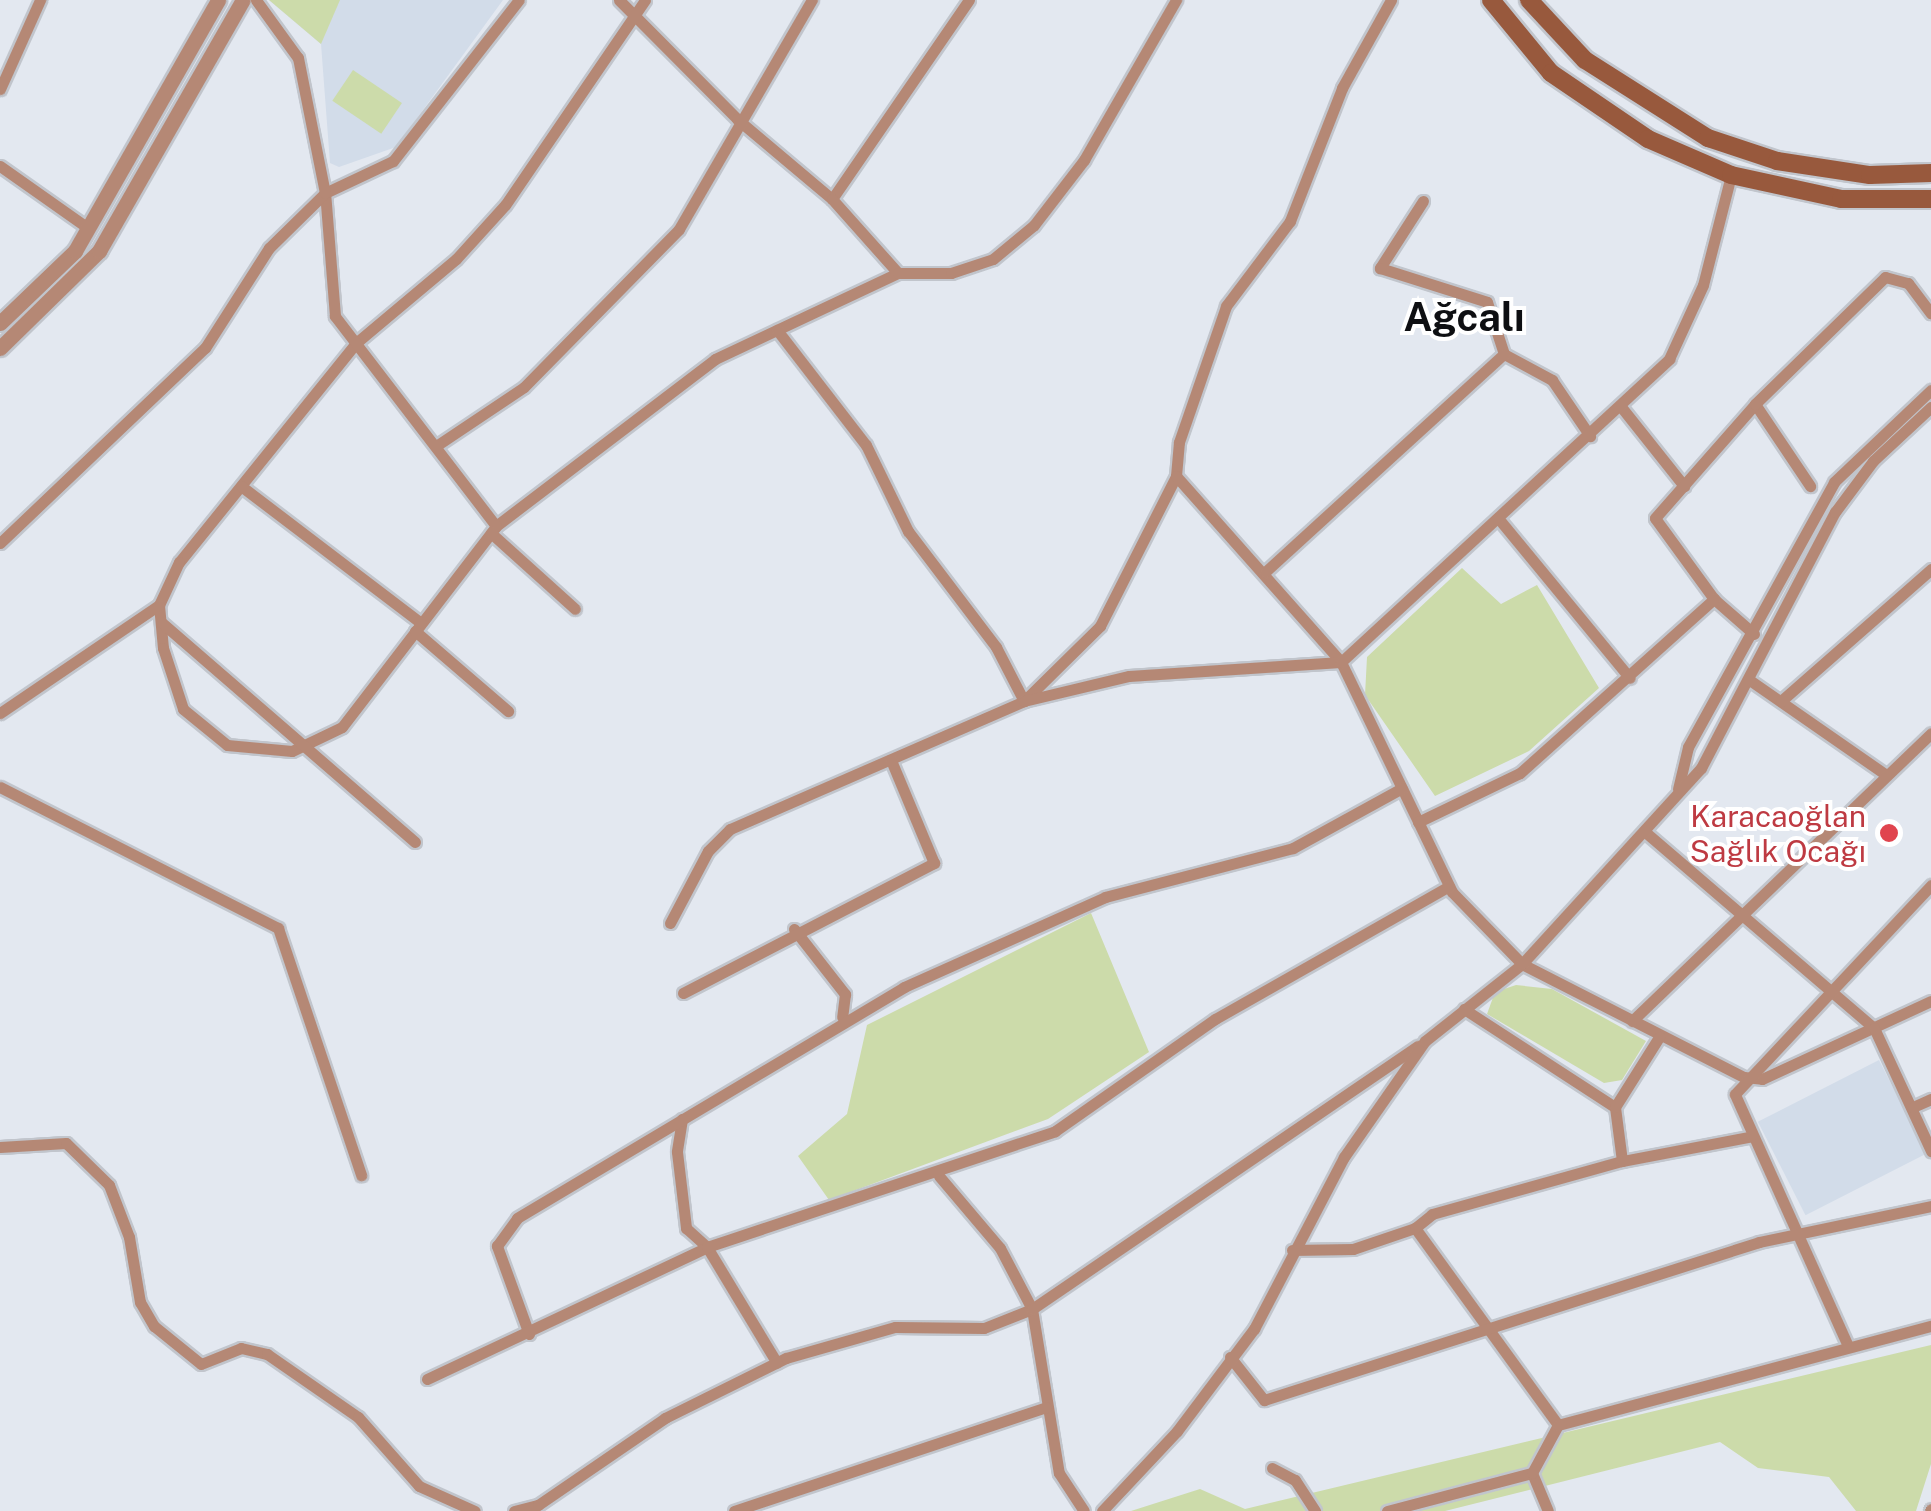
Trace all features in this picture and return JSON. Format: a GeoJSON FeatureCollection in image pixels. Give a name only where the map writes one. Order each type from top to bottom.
{"type":"FeatureCollection","features":[{"type":"Feature","properties":{"kind":"main road"},"geometry":{"type":"LineString","coordinates":[[1491,0],[1551,73],[1598,110],[1732,175],[1841,199],[1931,199]]}},
{"type":"Feature","properties":{"kind":"main road"},"geometry":{"type":"LineString","coordinates":[[1529,0],[1584,60],[1708,138],[1777,160],[1870,176],[1931,172]]}},
{"type":"Feature","properties":{"kind":"street"},"geometry":{"type":"LineString","coordinates":[[0,89],[40,0]]}},
{"type":"Feature","properties":{"kind":"street"},"geometry":{"type":"LineString","coordinates":[[0,323],[75,251],[218,0]]}},
{"type":"Feature","properties":{"kind":"street"},"geometry":{"type":"LineString","coordinates":[[0,348],[99,251],[243,0]]}},
{"type":"Feature","properties":{"kind":"street"},"geometry":{"type":"LineString","coordinates":[[256,0],[298,58],[325,193],[335,316],[439,444],[493,530],[575,609]]}},
{"type":"Feature","properties":{"kind":"street"},"geometry":{"type":"LineString","coordinates":[[0,543],[204,348],[269,248],[325,193],[394,162],[519,0]]}},
{"type":"Feature","properties":{"kind":"street"},"geometry":{"type":"LineString","coordinates":[[618,0],[737,119],[832,199],[898,273]]}},
{"type":"Feature","properties":{"kind":"street"},"geometry":{"type":"LineString","coordinates":[[646,0],[505,205],[456,259],[356,344],[179,562],[159,604],[160,622],[184,709],[227,744],[307,746],[342,727],[493,530],[715,359],[898,273],[965,268],[993,258],[1034,225],[1084,160],[1176,0]]}},
{"type":"Feature","properties":{"kind":"street"},"geometry":{"type":"LineString","coordinates":[[439,444],[524,386],[679,230],[737,119],[812,0]]}},
{"type":"Feature","properties":{"kind":"street"},"geometry":{"type":"LineString","coordinates":[[832,199],[969,0]]}},
{"type":"Feature","properties":{"kind":"street"},"geometry":{"type":"LineString","coordinates":[[1024,701],[1100,626],[1176,476],[1180,442],[1226,306],[1290,221],[1342,88],[1391,0]]}},
{"type":"Feature","properties":{"kind":"street"},"geometry":{"type":"LineString","coordinates":[[0,166],[88,228]]}},
{"type":"Feature","properties":{"kind":"street"},"geometry":{"type":"LineString","coordinates":[[670,923],[708,851],[730,829],[1024,701],[1129,676],[1341,662],[1622,408],[1669,359],[1703,285],[1732,175]]}},
{"type":"Feature","properties":{"kind":"street"},"geometry":{"type":"LineString","coordinates":[[1423,201],[1380,268],[1487,302],[1504,354],[1552,380],[1590,436]]}},
{"type":"Feature","properties":{"kind":"street"},"geometry":{"type":"LineString","coordinates":[[1754,634],[1714,598],[1655,518],[1754,404],[1885,278],[1908,283],[1931,314]]}},
{"type":"Feature","properties":{"kind":"street"},"geometry":{"type":"LineString","coordinates":[[777,330],[866,445],[908,531],[996,647],[1024,701]]}},
{"type":"Feature","properties":{"kind":"street"},"geometry":{"type":"LineString","coordinates":[[1266,572],[1504,354]]}},
{"type":"Feature","properties":{"kind":"street"},"geometry":{"type":"LineString","coordinates":[[1678,790],[1688,747],[1754,634],[1834,482],[1931,390]]}},
{"type":"Feature","properties":{"kind":"street"},"geometry":{"type":"LineString","coordinates":[[1754,404],[1810,486]]}},
{"type":"Feature","properties":{"kind":"street"},"geometry":{"type":"LineString","coordinates":[[514,1511],[538,1505],[666,1418],[777,1362],[895,1326],[984,1328],[1032,1310],[1425,1041],[1522,964],[1700,768],[1751,681],[1836,512],[1873,461],[1931,407]]}},
{"type":"Feature","properties":{"kind":"street"},"geometry":{"type":"LineString","coordinates":[[1622,408],[1684,486]]}},
{"type":"Feature","properties":{"kind":"street"},"geometry":{"type":"LineString","coordinates":[[1176,476],[1266,572],[1341,662],[1448,886],[1522,964],[1744,1077],[1788,1070],[1931,1001]]}},
{"type":"Feature","properties":{"kind":"street"},"geometry":{"type":"LineString","coordinates":[[240,486],[418,627],[508,711]]}},
{"type":"Feature","properties":{"kind":"street"},"geometry":{"type":"LineString","coordinates":[[1498,518],[1630,678]]}},
{"type":"Feature","properties":{"kind":"street"},"geometry":{"type":"LineString","coordinates":[[1782,700],[1931,569]]}},
{"type":"Feature","properties":{"kind":"street"},"geometry":{"type":"LineString","coordinates":[[1418,822],[1520,773],[1630,678],[1714,598]]}},
{"type":"Feature","properties":{"kind":"street"},"geometry":{"type":"LineString","coordinates":[[0,712],[159,604]]}},
{"type":"Feature","properties":{"kind":"street"},"geometry":{"type":"LineString","coordinates":[[160,622],[415,842]]}},
{"type":"Feature","properties":{"kind":"street"},"geometry":{"type":"LineString","coordinates":[[1751,681],[1885,774]]}},
{"type":"Feature","properties":{"kind":"street"},"geometry":{"type":"LineString","coordinates":[[1632,1021],[1931,733]]}},
{"type":"Feature","properties":{"kind":"street"},"geometry":{"type":"LineString","coordinates":[[1920,744],[1931,753]]}},
{"type":"Feature","properties":{"kind":"street"},"geometry":{"type":"LineString","coordinates":[[683,993],[794,929],[934,863],[892,760]]}},
{"type":"Feature","properties":{"kind":"street"},"geometry":{"type":"LineString","coordinates":[[0,787],[278,928],[362,1175]]}},
{"type":"Feature","properties":{"kind":"street"},"geometry":{"type":"LineString","coordinates":[[530,1334],[498,1246],[517,1218],[840,1020],[1105,896],[1292,848],[1402,788]]}},
{"type":"Feature","properties":{"kind":"street"},"geometry":{"type":"LineString","coordinates":[[1644,831],[1745,912],[1874,1028],[1931,1151]]}},
{"type":"Feature","properties":{"kind":"street"},"geometry":{"type":"LineString","coordinates":[[1848,1346],[1735,1094],[1744,1077],[1828,987],[1931,885]]}},
{"type":"Feature","properties":{"kind":"street"},"geometry":{"type":"LineString","coordinates":[[428,1379],[707,1247],[939,1176],[1056,1132],[1215,1019],[1448,886]]}},
{"type":"Feature","properties":{"kind":"street"},"geometry":{"type":"LineString","coordinates":[[794,929],[844,994],[840,1020]]}},
{"type":"Feature","properties":{"kind":"street"},"geometry":{"type":"LineString","coordinates":[[1464,1009],[1615,1107]]}},
{"type":"Feature","properties":{"kind":"street"},"geometry":{"type":"LineString","coordinates":[[1622,1161],[1615,1107],[1659,1036]]}},
{"type":"Feature","properties":{"kind":"street"},"geometry":{"type":"LineString","coordinates":[[1102,1511],[1176,1431],[1254,1329],[1292,1250],[1344,1158],[1425,1041]]}},
{"type":"Feature","properties":{"kind":"street"},"geometry":{"type":"LineString","coordinates":[[1912,1107],[1931,1099]]}},
{"type":"Feature","properties":{"kind":"street"},"geometry":{"type":"LineString","coordinates":[[682,1119],[677,1152],[686,1228],[707,1247],[777,1362]]}},
{"type":"Feature","properties":{"kind":"street"},"geometry":{"type":"LineString","coordinates":[[1292,1250],[1353,1248],[1415,1228],[1432,1214],[1622,1161],[1753,1136]]}},
{"type":"Feature","properties":{"kind":"street"},"geometry":{"type":"LineString","coordinates":[[0,1147],[66,1143],[110,1185],[129,1237],[140,1302],[154,1326],[201,1364],[242,1348],[267,1354],[358,1417],[409,1479],[475,1511]]}},
{"type":"Feature","properties":{"kind":"street"},"geometry":{"type":"LineString","coordinates":[[939,1176],[1000,1248],[1032,1310],[1060,1472],[1081,1510]]}},
{"type":"Feature","properties":{"kind":"street"},"geometry":{"type":"LineString","coordinates":[[1230,1357],[1264,1400],[1486,1324],[1799,1234],[1931,1206]]}},
{"type":"Feature","properties":{"kind":"street"},"geometry":{"type":"LineString","coordinates":[[1415,1228],[1558,1425]]}},
{"type":"Feature","properties":{"kind":"street"},"geometry":{"type":"LineString","coordinates":[[1387,1511],[1532,1473],[1558,1425],[1931,1326]]}},
{"type":"Feature","properties":{"kind":"street"},"geometry":{"type":"LineString","coordinates":[[734,1511],[1046,1407]]}},
{"type":"Feature","properties":{"kind":"street"},"geometry":{"type":"LineString","coordinates":[[1272,1468],[1295,1480],[1315,1511]]}},
{"type":"Feature","properties":{"kind":"street"},"geometry":{"type":"LineString","coordinates":[[1532,1473],[1548,1511]]}},
{"type":"Feature","properties":{"kind":"shaded area"},"geometry":{"type":"Polygon","coordinates":[[[269,0],[503,0],[396,147],[339,167],[330,163],[321,44],[269,0]]]}},
{"type":"Feature","properties":{"kind":"shaded area"},"geometry":{"type":"Polygon","coordinates":[[[1879,1060],[1927,1154],[1805,1215],[1758,1122],[1879,1060]]]}},
{"type":"Feature","properties":{"kind":"green space"},"geometry":{"type":"Polygon","coordinates":[[[269,0],[340,0],[321,44],[269,0]]]}},
{"type":"Feature","properties":{"kind":"green space"},"geometry":{"type":"Polygon","coordinates":[[[353,70],[402,103],[381,134],[332,101],[353,70]]]}},
{"type":"Feature","properties":{"kind":"green space"},"geometry":{"type":"Polygon","coordinates":[[[1462,568],[1501,604],[1537,585],[1599,688],[1529,751],[1435,796],[1365,695],[1367,657],[1462,568]]]}},
{"type":"Feature","properties":{"kind":"green space"},"geometry":{"type":"Polygon","coordinates":[[[1091,913],[1149,1052],[1048,1119],[829,1200],[798,1156],[847,1114],[867,1025],[1091,913]]]}},
{"type":"Feature","properties":{"kind":"green space"},"geometry":{"type":"Polygon","coordinates":[[[1516,985],[1552,989],[1646,1041],[1622,1080],[1604,1083],[1487,1014],[1495,992],[1516,985]]]}},
{"type":"Feature","properties":{"kind":"green space"},"geometry":{"type":"Polygon","coordinates":[[[1931,1345],[1931,1464],[1916,1511],[1856,1511],[1829,1477],[1758,1468],[1720,1442],[1445,1511],[1131,1511],[1200,1489],[1245,1509],[1931,1345]]]}},
{"type":"Feature","properties":{"kind":"place","name":"Karacaoğlan Sağlık Ocağı"},"geometry":{"type":"Point","coordinates":[1889,833]}},
{"type":"Feature","properties":{"kind":"district","name":"Ağcalı"},"geometry":{"type":"Point","coordinates":[1464,317]}}]}
